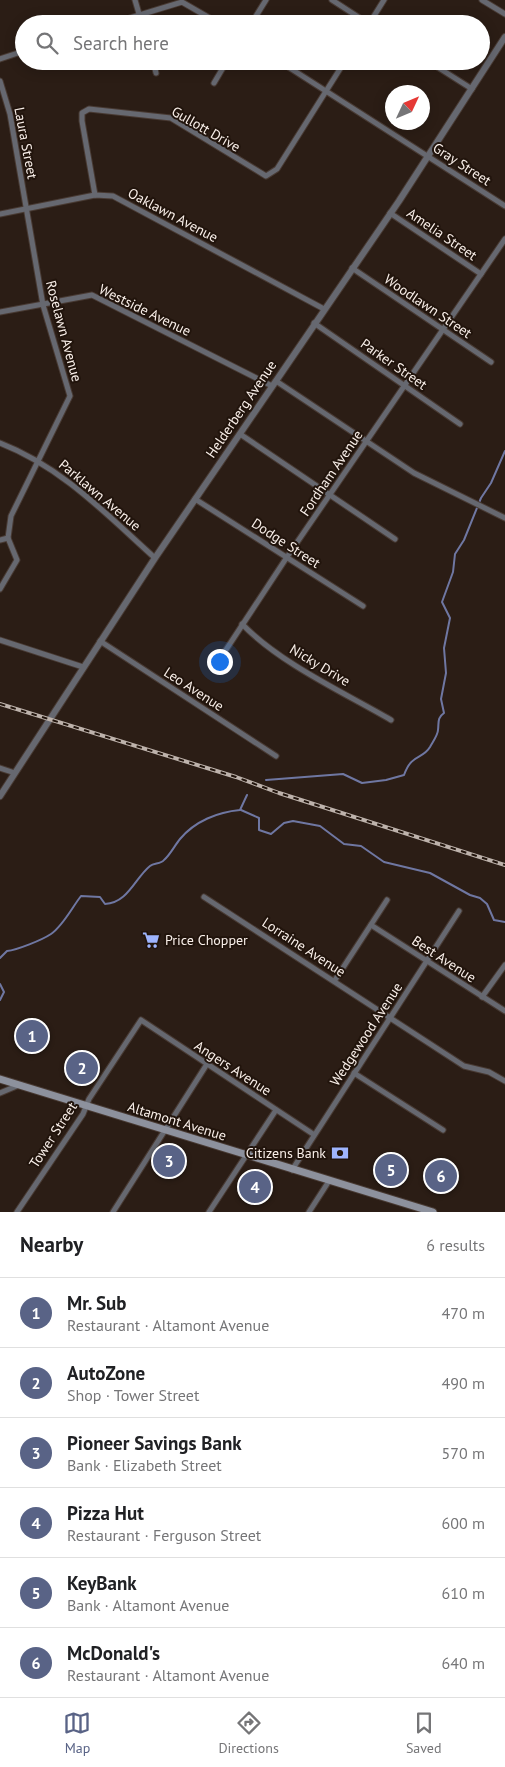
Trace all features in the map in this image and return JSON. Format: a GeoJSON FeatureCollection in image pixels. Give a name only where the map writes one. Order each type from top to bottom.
{"type":"FeatureCollection","features":[{"type":"Feature","properties":{"kind":"main road","name":"Altamont Avenue"},"geometry":{"type":"LineString","coordinates":[[0,1079],[329,1181],[412,1209],[433,1212]]}},
{"type":"Feature","properties":{"kind":"street"},"geometry":{"type":"LineString","coordinates":[[135,0],[139,14]]}},
{"type":"Feature","properties":{"kind":"street"},"geometry":{"type":"LineString","coordinates":[[257,15],[266,0]]}},
{"type":"Feature","properties":{"kind":"street"},"geometry":{"type":"LineString","coordinates":[[332,0],[355,15]]}},
{"type":"Feature","properties":{"kind":"street"},"geometry":{"type":"LineString","coordinates":[[375,15],[384,0]]}},
{"type":"Feature","properties":{"kind":"street"},"geometry":{"type":"LineString","coordinates":[[482,0],[505,14]]}},
{"type":"Feature","properties":{"kind":"street"},"geometry":{"type":"LineString","coordinates":[[136,15],[182,2],[204,15]]}},
{"type":"Feature","properties":{"kind":"street","name":"Helderberg Avenue"},"geometry":{"type":"LineString","coordinates":[[490,61],[505,37]]}},
{"type":"Feature","properties":{"kind":"street"},"geometry":{"type":"LineString","coordinates":[[0,59],[15,54]]}},
{"type":"Feature","properties":{"kind":"street"},"geometry":{"type":"LineString","coordinates":[[214,82],[221,70]]}},
{"type":"Feature","properties":{"kind":"street","name":"Gray Street"},"geometry":{"type":"LineString","coordinates":[[293,70],[505,206]]}},
{"type":"Feature","properties":{"kind":"street"},"geometry":{"type":"LineString","coordinates":[[326,91],[339,70]]}},
{"type":"Feature","properties":{"kind":"street"},"geometry":{"type":"LineString","coordinates":[[442,70],[472,89]]}},
{"type":"Feature","properties":{"kind":"street","name":"Helderberg Avenue"},"geometry":{"type":"LineString","coordinates":[[0,796],[155,558],[390,213],[484,70]]}},
{"type":"Feature","properties":{"kind":"street","name":"Laura Street"},"geometry":{"type":"LineString","coordinates":[[0,81],[10,114],[27,210]]}},
{"type":"Feature","properties":{"kind":"street","name":"Gullott Drive"},"geometry":{"type":"LineString","coordinates":[[95,196],[82,120],[82,113],[88,109],[171,118],[266,176],[276,169],[326,91]]}},
{"type":"Feature","properties":{"kind":"street","name":"Oaklawn Avenue"},"geometry":{"type":"LineString","coordinates":[[0,214],[95,196],[113,196],[134,205],[324,309]]}},
{"type":"Feature","properties":{"kind":"street","name":"Roselawn Avenue"},"geometry":{"type":"LineString","coordinates":[[0,589],[17,560],[8,538],[11,516],[70,396],[43,305],[27,210]]}},
{"type":"Feature","properties":{"kind":"street","name":"Amelia Street"},"geometry":{"type":"LineString","coordinates":[[390,213],[481,274]]}},
{"type":"Feature","properties":{"kind":"street","name":"Fordham Avenue"},"geometry":{"type":"LineString","coordinates":[[214,668],[287,557],[505,239]]}},
{"type":"Feature","properties":{"kind":"street","name":"Woodlawn Street"},"geometry":{"type":"LineString","coordinates":[[352,268],[491,362]]}},
{"type":"Feature","properties":{"kind":"street","name":"Westside Avenue"},"geometry":{"type":"LineString","coordinates":[[0,312],[92,294],[274,383],[414,473],[505,518]]}},
{"type":"Feature","properties":{"kind":"street","name":"Parker Street"},"geometry":{"type":"LineString","coordinates":[[314,323],[460,424]]}},
{"type":"Feature","properties":{"kind":"street"},"geometry":{"type":"LineString","coordinates":[[240,434],[395,539]]}},
{"type":"Feature","properties":{"kind":"street","name":"Parklawn Avenue"},"geometry":{"type":"LineString","coordinates":[[0,443],[39,460],[66,478],[155,558]]}},
{"type":"Feature","properties":{"kind":"street","name":"Dodge Street"},"geometry":{"type":"LineString","coordinates":[[195,499],[363,606]]}},
{"type":"Feature","properties":{"kind":"street"},"geometry":{"type":"LineString","coordinates":[[0,540],[8,538]]}},
{"type":"Feature","properties":{"kind":"street","name":"Nicky Drive"},"geometry":{"type":"LineString","coordinates":[[242,624],[255,638],[296,665],[392,720]]}},
{"type":"Feature","properties":{"kind":"street"},"geometry":{"type":"LineString","coordinates":[[0,640],[83,667]]}},
{"type":"Feature","properties":{"kind":"street","name":"Leo Avenue"},"geometry":{"type":"LineString","coordinates":[[100,641],[276,756]]}},
{"type":"Feature","properties":{"kind":"street"},"geometry":{"type":"LineString","coordinates":[[0,768],[15,773]]}},
{"type":"Feature","properties":{"kind":"street","name":"Lorraine Avenue"},"geometry":{"type":"LineString","coordinates":[[204,897],[335,980],[464,1066],[489,1072],[505,1081]]}},
{"type":"Feature","properties":{"kind":"street"},"geometry":{"type":"LineString","coordinates":[[335,980],[387,900]]}},
{"type":"Feature","properties":{"kind":"street","name":"Wedgewood Avenue"},"geometry":{"type":"LineString","coordinates":[[292,1170],[459,911]]}},
{"type":"Feature","properties":{"kind":"street","name":"Best Avenue"},"geometry":{"type":"LineString","coordinates":[[371,925],[505,1012]]}},
{"type":"Feature","properties":{"kind":"street"},"geometry":{"type":"LineString","coordinates":[[482,997],[505,965]]}},
{"type":"Feature","properties":{"kind":"street","name":"Angers Avenue"},"geometry":{"type":"LineString","coordinates":[[141,1020],[314,1134]]}},
{"type":"Feature","properties":{"kind":"street","name":"Tower Street"},"geometry":{"type":"LineString","coordinates":[[16,1212],[83,1114],[86,1106],[141,1020]]}},
{"type":"Feature","properties":{"kind":"street"},"geometry":{"type":"LineString","coordinates":[[113,1212],[207,1064]]}},
{"type":"Feature","properties":{"kind":"street"},"geometry":{"type":"LineString","coordinates":[[354,1073],[442,1130]]}},
{"type":"Feature","properties":{"kind":"street"},"geometry":{"type":"LineString","coordinates":[[0,1094],[19,1085]]}},
{"type":"Feature","properties":{"kind":"street"},"geometry":{"type":"LineString","coordinates":[[209,1212],[276,1110]]}},
{"type":"Feature","properties":{"kind":"street"},"geometry":{"type":"LineString","coordinates":[[309,1212],[329,1181]]}},
{"type":"Feature","properties":{"kind":"waterway"},"geometry":{"type":"LineString","coordinates":[[266,780],[343,774],[362,783],[386,780],[404,775],[410,763],[424,754],[430,747],[438,732],[439,718],[444,713],[441,699],[446,673],[444,648],[450,618],[442,602],[453,572],[455,554],[464,540],[481,498],[491,483],[505,451]]}},
{"type":"Feature","properties":{"kind":"waterway"},"geometry":{"type":"LineString","coordinates":[[0,958],[7,951],[17,949],[51,934],[64,921],[81,896],[100,897],[105,904],[113,903],[120,899],[150,866],[166,858],[180,839],[193,827],[215,815],[240,810],[247,795]]}},
{"type":"Feature","properties":{"kind":"waterway"},"geometry":{"type":"LineString","coordinates":[[241,810],[259,818],[259,830],[271,834],[284,823],[293,821],[320,826],[344,844],[361,846],[384,862],[430,873],[470,895],[480,898],[487,904],[494,920],[505,922]]}},
{"type":"Feature","properties":{"kind":"waterway"},"geometry":{"type":"LineString","coordinates":[[0,984],[4,992],[0,1000]]}},
{"type":"Feature","properties":{"kind":"railway"},"geometry":{"type":"LineString","coordinates":[[0,704],[236,777],[279,793],[505,865]]}},
{"type":"Feature","properties":{"kind":"place","name":"Price Chopper"},"geometry":{"type":"Point","coordinates":[151,940]}},
{"type":"Feature","properties":{"kind":"place","name":"Mr. Sub"},"geometry":{"type":"Point","coordinates":[32,1036]}},
{"type":"Feature","properties":{"kind":"place","name":"AutoZone"},"geometry":{"type":"Point","coordinates":[82,1068]}},
{"type":"Feature","properties":{"kind":"place","name":"Citizens Bank"},"geometry":{"type":"Point","coordinates":[340,1153]}},
{"type":"Feature","properties":{"kind":"place","name":"Pioneer Savings Bank"},"geometry":{"type":"Point","coordinates":[169,1161]}},
{"type":"Feature","properties":{"kind":"place","name":"KeyBank"},"geometry":{"type":"Point","coordinates":[391,1170]}},
{"type":"Feature","properties":{"kind":"place","name":"McDonald's"},"geometry":{"type":"Point","coordinates":[441,1176]}},
{"type":"Feature","properties":{"kind":"place","name":"Pizza Hut"},"geometry":{"type":"Point","coordinates":[255,1187]}}]}
